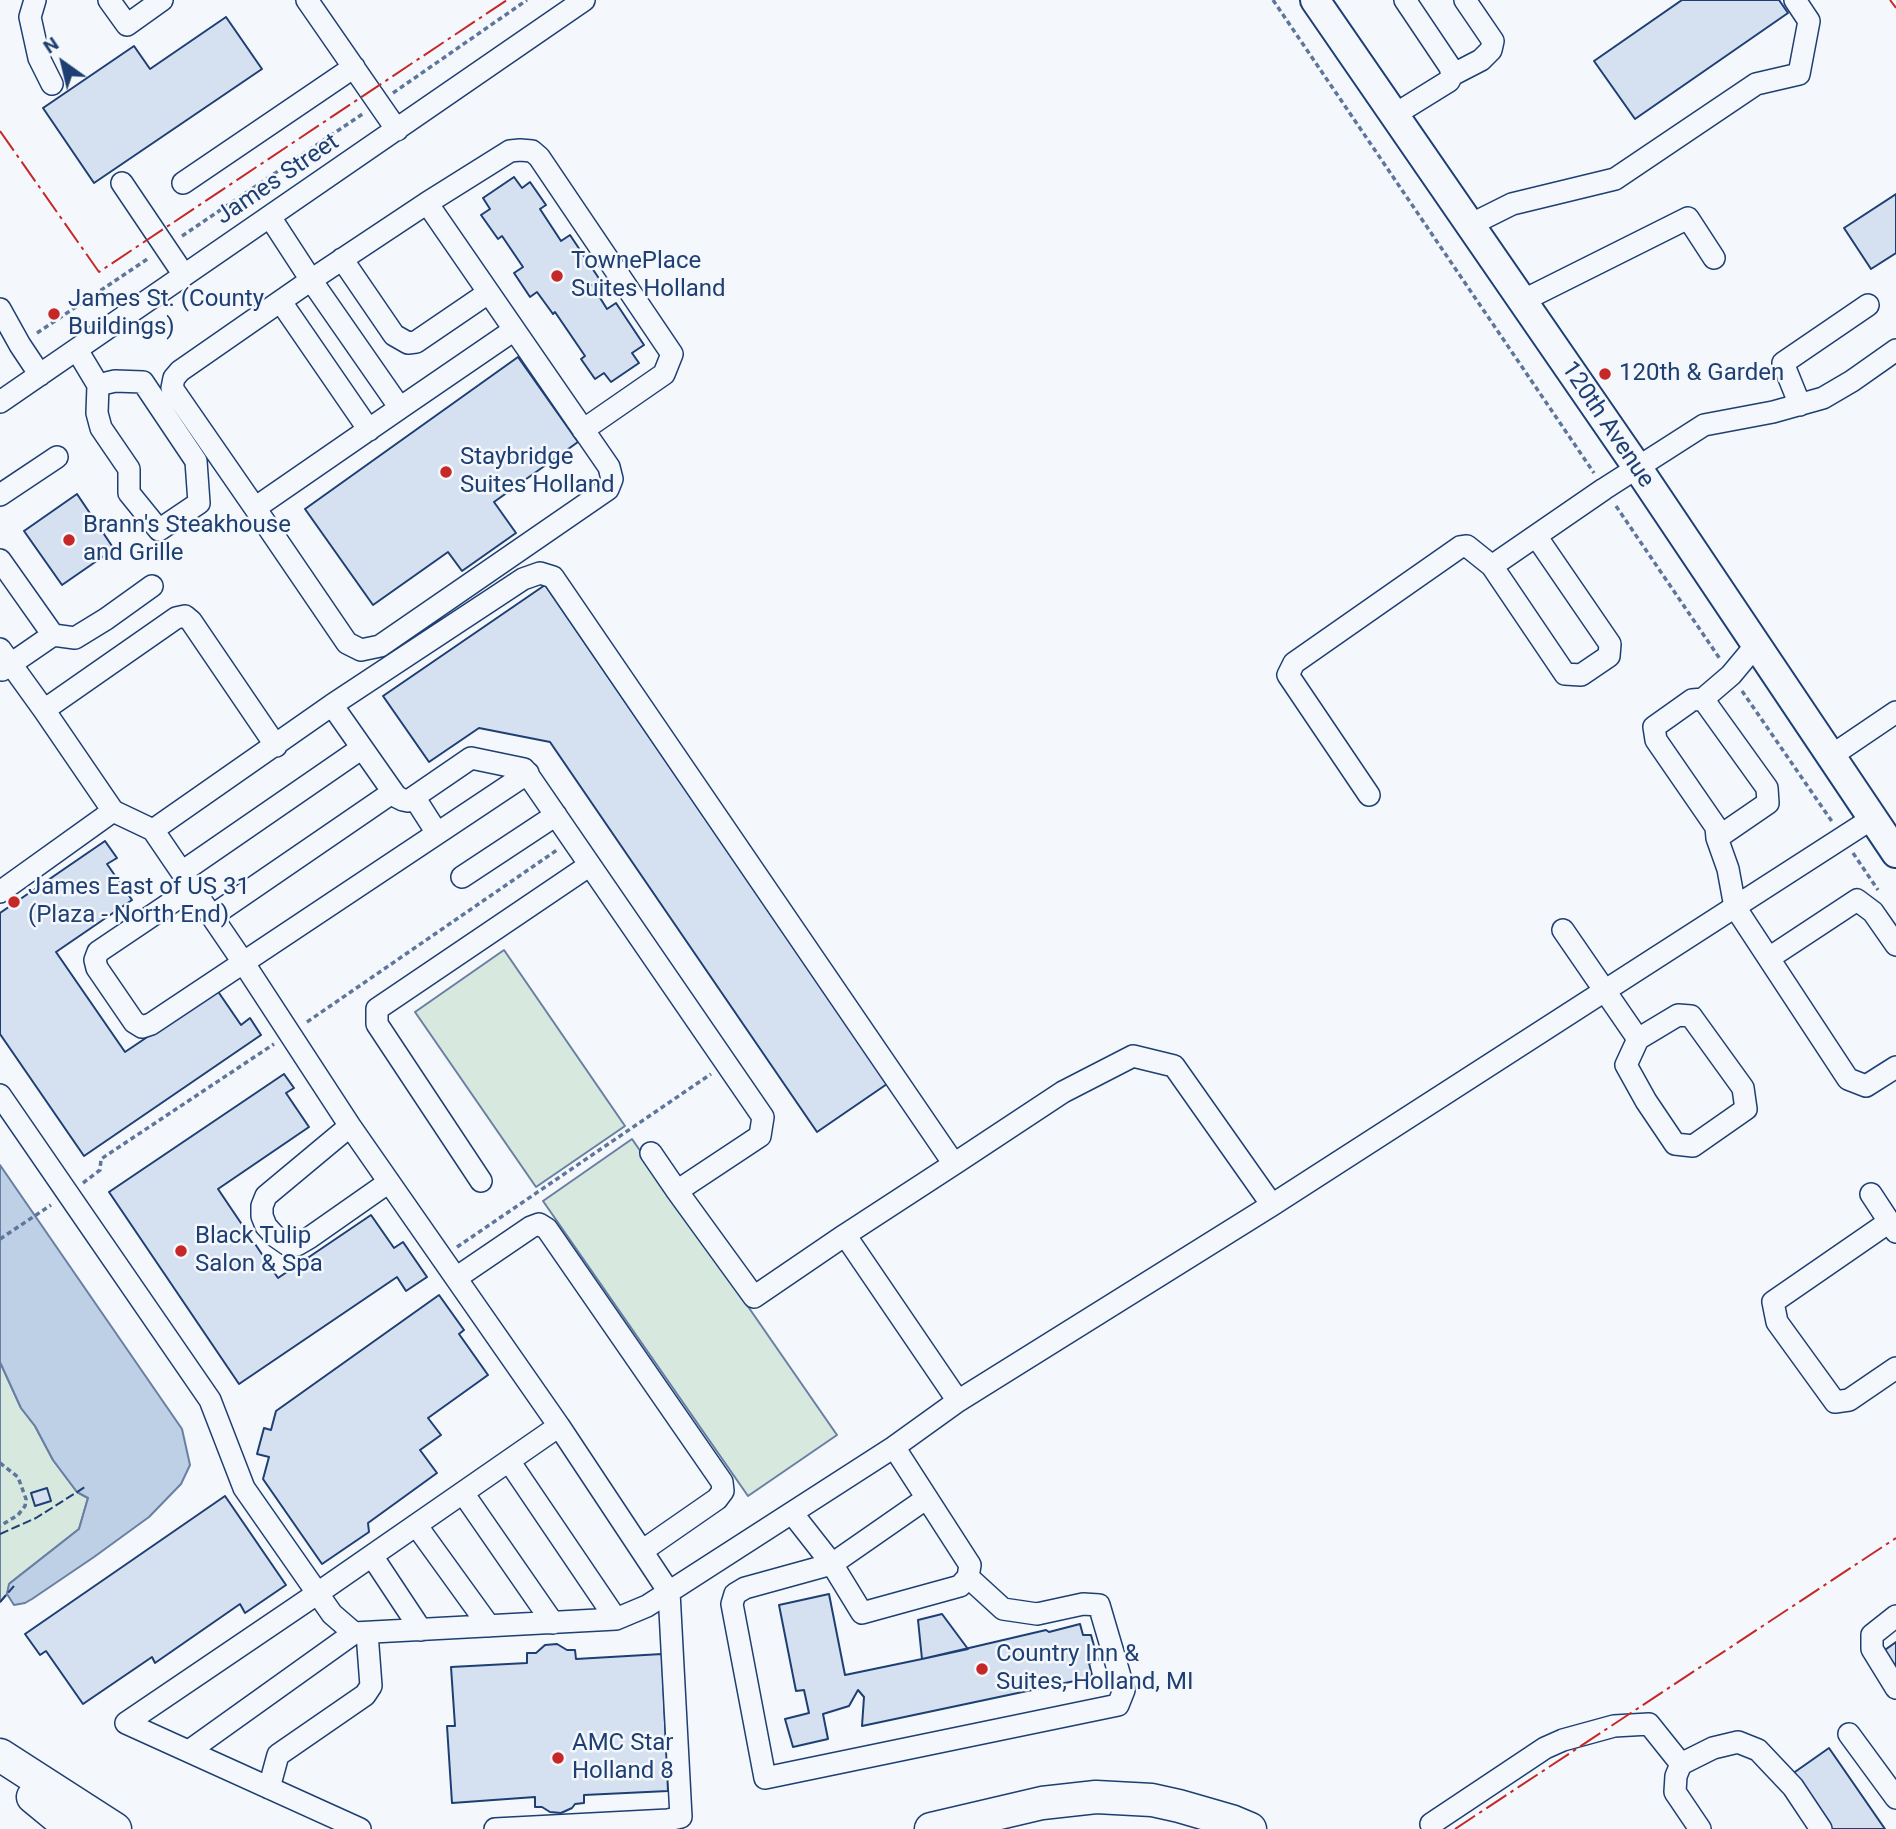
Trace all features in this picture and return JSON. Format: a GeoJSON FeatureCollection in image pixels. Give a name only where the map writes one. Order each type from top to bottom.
{"type":"FeatureCollection","features":[{"type":"Feature","properties":{"kind":"highway"},"geometry":{"type":"LineString","coordinates":[[0,1755],[115,1829]]}},
{"type":"Feature","properties":{"kind":"highway"},"geometry":{"type":"LineString","coordinates":[[0,1770],[72,1829]]}},
{"type":"Feature","properties":{"kind":"highway"},"geometry":{"type":"LineString","coordinates":[[931,1829],[1042,1803],[1097,1797],[1152,1800],[1231,1821],[1250,1829]]}},
{"type":"Feature","properties":{"kind":"main road","name":"120th Avenue"},"geometry":{"type":"LineString","coordinates":[[1315,0],[1637,467],[1896,853]]}},
{"type":"Feature","properties":{"kind":"street"},"geometry":{"type":"LineString","coordinates":[[35,0],[30,17],[39,58],[52,84]]}},
{"type":"Feature","properties":{"kind":"street"},"geometry":{"type":"LineString","coordinates":[[110,0],[127,24],[162,0]]}},
{"type":"Feature","properties":{"kind":"street"},"geometry":{"type":"LineString","coordinates":[[307,0],[397,130]]}},
{"type":"Feature","properties":{"kind":"street","name":"James Street"},"geometry":{"type":"LineString","coordinates":[[0,402],[584,0]]}},
{"type":"Feature","properties":{"kind":"street"},"geometry":{"type":"LineString","coordinates":[[1405,0],[1450,67],[1452,75]]}},
{"type":"Feature","properties":{"kind":"street"},"geometry":{"type":"LineString","coordinates":[[1394,115],[1449,80],[1452,75],[1481,60],[1492,50],[1493,41],[1465,0]]}},
{"type":"Feature","properties":{"kind":"street"},"geometry":{"type":"LineString","coordinates":[[1470,225],[1512,204],[1615,179],[1756,84],[1799,74],[1809,21],[1794,0]]}},
{"type":"Feature","properties":{"kind":"street"},"geometry":{"type":"LineString","coordinates":[[183,183],[354,67]]}},
{"type":"Feature","properties":{"kind":"street"},"geometry":{"type":"LineString","coordinates":[[427,203],[488,293],[514,330],[583,430],[609,467],[612,479],[608,489],[380,646],[361,650],[347,643],[172,388],[174,378],[180,371],[311,280],[427,203],[500,157],[510,151],[532,151],[562,190],[672,354],[664,373],[583,430]]}},
{"type":"Feature","properties":{"kind":"street"},"geometry":{"type":"LineString","coordinates":[[122,183],[184,275]]}},
{"type":"Feature","properties":{"kind":"street"},"geometry":{"type":"LineString","coordinates":[[270,217],[400,408]]}},
{"type":"Feature","properties":{"kind":"street"},"geometry":{"type":"LineString","coordinates":[[1522,301],[1688,218],[1714,258]]}},
{"type":"Feature","properties":{"kind":"street"},"geometry":{"type":"LineString","coordinates":[[342,260],[394,335],[408,343],[416,342],[488,293]]}},
{"type":"Feature","properties":{"kind":"street"},"geometry":{"type":"LineString","coordinates":[[281,302],[369,430]]}},
{"type":"Feature","properties":{"kind":"street"},"geometry":{"type":"LineString","coordinates":[[1800,405],[1783,363],[1868,306]]}},
{"type":"Feature","properties":{"kind":"street"},"geometry":{"type":"LineString","coordinates":[[0,309],[40,375]]}},
{"type":"Feature","properties":{"kind":"street"},"geometry":{"type":"LineString","coordinates":[[255,508],[514,330]]}},
{"type":"Feature","properties":{"kind":"street"},"geometry":{"type":"LineString","coordinates":[[77,349],[98,384],[97,413],[101,428],[129,469],[129,493],[159,530],[199,503],[196,461],[143,382],[114,381],[98,384]]}},
{"type":"Feature","properties":{"kind":"street"},"geometry":{"type":"LineString","coordinates":[[1492,566],[1703,425],[1773,412],[1823,398],[1896,350]]}},
{"type":"Feature","properties":{"kind":"street"},"geometry":{"type":"LineString","coordinates":[[0,495],[57,457]]}},
{"type":"Feature","properties":{"kind":"street"},"geometry":{"type":"LineString","coordinates":[[1369,795],[1288,675],[1294,663],[1460,547],[1467,546],[1492,566],[1565,674],[1581,675],[1609,656],[1610,644],[1536,536]]}},
{"type":"Feature","properties":{"kind":"street"},"geometry":{"type":"LineString","coordinates":[[0,560],[53,635]]}},
{"type":"Feature","properties":{"kind":"street"},"geometry":{"type":"LineString","coordinates":[[153,830],[332,705],[523,579],[540,573],[553,577],[954,1164]]}},
{"type":"Feature","properties":{"kind":"street"},"geometry":{"type":"LineString","coordinates":[[152,586],[75,638],[53,635],[4,661],[44,710],[113,811],[153,830],[350,1126],[559,1426],[669,1592],[681,1817],[668,1820],[495,1829]]}},
{"type":"Feature","properties":{"kind":"street"},"geometry":{"type":"LineString","coordinates":[[44,710],[176,618],[184,616],[191,621],[276,746]]}},
{"type":"Feature","properties":{"kind":"street"},"geometry":{"type":"LineString","coordinates":[[1756,645],[1731,675],[1703,699],[1692,700],[1654,727],[1656,740],[1716,827],[1735,907],[1848,1079],[1866,1086],[1896,1067]]}},
{"type":"Feature","properties":{"kind":"street"},"geometry":{"type":"LineString","coordinates":[[1703,699],[1767,788],[1768,803],[1717,838]]}},
{"type":"Feature","properties":{"kind":"street"},"geometry":{"type":"LineString","coordinates":[[332,705],[393,792],[403,800],[408,801],[471,758],[524,769],[527,773],[763,1117],[760,1136],[677,1191]]}},
{"type":"Feature","properties":{"kind":"street"},"geometry":{"type":"LineString","coordinates":[[1831,756],[1896,712]]}},
{"type":"Feature","properties":{"kind":"street"},"geometry":{"type":"LineString","coordinates":[[362,748],[188,880],[98,953],[95,960],[97,968],[134,1021],[142,1027],[150,1024],[527,773]]}},
{"type":"Feature","properties":{"kind":"street"},"geometry":{"type":"LineString","coordinates":[[212,916],[393,792]]}},
{"type":"Feature","properties":{"kind":"street"},"geometry":{"type":"LineString","coordinates":[[414,797],[437,832]]}},
{"type":"Feature","properties":{"kind":"street"},"geometry":{"type":"LineString","coordinates":[[0,892],[113,811]]}},
{"type":"Feature","properties":{"kind":"street"},"geometry":{"type":"LineString","coordinates":[[462,877],[556,815]]}},
{"type":"Feature","properties":{"kind":"street"},"geometry":{"type":"LineString","coordinates":[[189,1751],[361,1633],[616,1619],[647,1606],[894,1447],[958,1401],[1272,1205],[1873,818]]}},
{"type":"Feature","properties":{"kind":"street"},"geometry":{"type":"LineString","coordinates":[[481,1181],[377,1024],[377,1009],[590,865]]}},
{"type":"Feature","properties":{"kind":"street"},"geometry":{"type":"LineString","coordinates":[[1769,958],[1857,900],[1873,912],[1896,945]]}},
{"type":"Feature","properties":{"kind":"street"},"geometry":{"type":"LineString","coordinates":[[1563,930],[1638,1039]]}},
{"type":"Feature","properties":{"kind":"street"},"geometry":{"type":"LineString","coordinates":[[1678,1015],[1691,1016],[1743,1088],[1746,1109],[1692,1146],[1675,1144],[1626,1065],[1638,1039],[1678,1015]]}},
{"type":"Feature","properties":{"kind":"street"},"geometry":{"type":"LineString","coordinates":[[651,1153],[754,1297],[1063,1092],[1133,1056],[1174,1066],[1272,1205]]}},
{"type":"Feature","properties":{"kind":"street"},"geometry":{"type":"LineString","coordinates":[[0,1095],[210,1399],[244,1488],[332,1614],[361,1633],[371,1686],[365,1695],[278,1755],[269,1788]]}},
{"type":"Feature","properties":{"kind":"street"},"geometry":{"type":"LineString","coordinates":[[350,1126],[267,1196],[262,1206],[262,1216],[267,1226],[288,1245],[297,1245],[389,1182]]}},
{"type":"Feature","properties":{"kind":"street"},"geometry":{"type":"LineString","coordinates":[[1871,1194],[1893,1227],[1773,1302],[1777,1322],[1835,1402],[1849,1400],[1896,1368]]}},
{"type":"Feature","properties":{"kind":"street"},"geometry":{"type":"LineString","coordinates":[[456,1278],[531,1227],[539,1224],[547,1229],[722,1482],[723,1491],[717,1499],[642,1551]]}},
{"type":"Feature","properties":{"kind":"street"},"geometry":{"type":"LineString","coordinates":[[845,1236],[958,1401]]}},
{"type":"Feature","properties":{"kind":"street"},"geometry":{"type":"LineString","coordinates":[[360,1829],[126,1723],[559,1426]]}},
{"type":"Feature","properties":{"kind":"street"},"geometry":{"type":"LineString","coordinates":[[792,1513],[832,1564],[862,1613],[960,1586],[968,1577],[970,1565],[894,1447]]}},
{"type":"Feature","properties":{"kind":"street"},"geometry":{"type":"LineString","coordinates":[[509,1461],[616,1619]]}},
{"type":"Feature","properties":{"kind":"street"},"geometry":{"type":"LineString","coordinates":[[463,1493],[554,1623]]}},
{"type":"Feature","properties":{"kind":"street"},"geometry":{"type":"LineString","coordinates":[[927,1498],[832,1564],[745,1588],[736,1594],[732,1604],[765,1778],[1118,1705],[1124,1690],[1099,1605],[1083,1604],[1037,1614],[1003,1609],[968,1577]]}},
{"type":"Feature","properties":{"kind":"street"},"geometry":{"type":"LineString","coordinates":[[416,1525],[489,1626]]}},
{"type":"Feature","properties":{"kind":"street"},"geometry":{"type":"LineString","coordinates":[[372,1556],[421,1630]]}},
{"type":"Feature","properties":{"kind":"street"},"geometry":{"type":"LineString","coordinates":[[1896,1616],[1871,1635],[1872,1649],[1896,1688]]}},
{"type":"Feature","properties":{"kind":"street"},"geometry":{"type":"LineString","coordinates":[[1431,1824],[1545,1748],[1563,1740],[1614,1726],[1649,1724],[1681,1764]]}},
{"type":"Feature","properties":{"kind":"street"},"geometry":{"type":"LineString","coordinates":[[1849,1734],[1896,1798]]}},
{"type":"Feature","properties":{"kind":"street"},"geometry":{"type":"LineString","coordinates":[[1700,1829],[1675,1792],[1676,1776],[1681,1764],[1713,1748],[1738,1742],[1758,1750],[1793,1787],[1821,1829]]}},
{"type":"Feature","properties":{"kind":"path"},"geometry":{"type":"LineString","coordinates":[[20,345],[527,0]]}},
{"type":"Feature","properties":{"kind":"path"},"geometry":{"type":"LineString","coordinates":[[1273,0],[1881,894]]}},
{"type":"Feature","properties":{"kind":"path"},"geometry":{"type":"LineString","coordinates":[[0,1239],[100,1170],[101,1159],[290,1034],[561,847],[578,847]]}},
{"type":"Feature","properties":{"kind":"path"},"geometry":{"type":"LineString","coordinates":[[442,1257],[714,1072],[730,1069]]}},
{"type":"Feature","properties":{"kind":"path"},"geometry":{"type":"LineString","coordinates":[[0,1463],[18,1477],[26,1499],[25,1506],[18,1515],[0,1526]]}},
{"type":"Feature","properties":{"kind":"shaded area"},"geometry":{"type":"Polygon","coordinates":[[[504,950],[625,1126],[536,1187],[415,1012],[504,950]]]}},
{"type":"Feature","properties":{"kind":"shaded area"},"geometry":{"type":"Polygon","coordinates":[[[632,1139],[837,1435],[748,1496],[543,1201],[632,1139]]]}},
{"type":"Feature","properties":{"kind":"shaded area"},"geometry":{"type":"Polygon","coordinates":[[[0,1362],[21,1408],[35,1426],[53,1460],[77,1492],[88,1498],[79,1529],[10,1583],[7,1594],[0,1602],[0,1362]]]}},
{"type":"Feature","properties":{"kind":"water"},"geometry":{"type":"Polygon","coordinates":[[[0,1165],[182,1429],[190,1465],[181,1484],[149,1517],[32,1599],[14,1605],[7,1594],[9,1584],[79,1529],[88,1498],[77,1492],[53,1460],[35,1426],[21,1408],[0,1362],[0,1165]]]}},
{"type":"Feature","properties":{"kind":"building"},"geometry":{"type":"Polygon","coordinates":[[[1682,0],[1779,0],[1788,13],[1635,119],[1594,61],[1682,0]]]}},
{"type":"Feature","properties":{"kind":"building"},"geometry":{"type":"Polygon","coordinates":[[[226,17],[262,69],[94,183],[43,108],[134,46],[150,69],[226,17]]]}},
{"type":"Feature","properties":{"kind":"building","name":"TownePlace Suites Holland"},"geometry":{"type":"Polygon","coordinates":[[[514,177],[522,188],[530,182],[546,205],[540,209],[561,241],[570,235],[600,280],[592,285],[607,309],[616,303],[644,345],[632,353],[639,363],[611,382],[604,373],[595,379],[581,359],[585,356],[555,312],[553,314],[537,292],[530,297],[514,273],[523,267],[502,236],[498,239],[481,215],[490,209],[483,198],[514,177]]]}},
{"type":"Feature","properties":{"kind":"building"},"geometry":{"type":"Polygon","coordinates":[[[1896,194],[1896,253],[1871,269],[1844,228],[1896,194]]]}},
{"type":"Feature","properties":{"kind":"building","name":"Staybridge Suites Holland"},"geometry":{"type":"Polygon","coordinates":[[[518,357],[578,442],[494,502],[516,533],[462,571],[448,552],[373,605],[305,509],[518,357]]]}},
{"type":"Feature","properties":{"kind":"building","name":"Brann's Steakhouse and Grille"},"geometry":{"type":"Polygon","coordinates":[[[77,494],[114,549],[62,585],[24,531],[77,494]]]}},
{"type":"Feature","properties":{"kind":"building"},"geometry":{"type":"Polygon","coordinates":[[[545,585],[887,1084],[817,1132],[550,742],[479,728],[429,762],[383,696],[545,585]]]}},
{"type":"Feature","properties":{"kind":"building"},"geometry":{"type":"Polygon","coordinates":[[[105,841],[117,858],[107,864],[132,900],[56,952],[125,1052],[217,990],[241,1025],[250,1018],[261,1035],[84,1156],[0,1034],[0,913],[105,841]]]}},
{"type":"Feature","properties":{"kind":"building"},"geometry":{"type":"Polygon","coordinates":[[[284,1074],[294,1088],[286,1093],[309,1127],[218,1189],[278,1278],[371,1215],[394,1248],[403,1242],[427,1277],[406,1291],[397,1277],[239,1384],[109,1192],[284,1074]]]}},
{"type":"Feature","properties":{"kind":"building"},"geometry":{"type":"Polygon","coordinates":[[[439,1295],[464,1330],[459,1334],[488,1375],[428,1418],[441,1435],[420,1450],[437,1473],[368,1523],[369,1532],[322,1564],[263,1479],[269,1457],[257,1454],[264,1428],[271,1430],[276,1411],[439,1295]]]}},
{"type":"Feature","properties":{"kind":"building"},"geometry":{"type":"Polygon","coordinates":[[[47,1488],[51,1501],[35,1506],[31,1493],[47,1488]]]}},
{"type":"Feature","properties":{"kind":"building"},"geometry":{"type":"Polygon","coordinates":[[[225,1496],[286,1585],[245,1613],[240,1604],[155,1663],[152,1657],[83,1704],[46,1651],[40,1655],[25,1634],[225,1496]]]}},
{"type":"Feature","properties":{"kind":"building","name":"Country Inn & Suites, Holland, MI"},"geometry":{"type":"Polygon","coordinates":[[[829,1594],[845,1675],[1080,1624],[1083,1635],[1091,1635],[1098,1660],[1089,1663],[1092,1675],[1084,1679],[862,1726],[864,1697],[858,1690],[849,1706],[823,1714],[828,1739],[793,1747],[785,1719],[809,1713],[804,1690],[796,1691],[779,1605],[829,1594]]]}},
{"type":"Feature","properties":{"kind":"building"},"geometry":{"type":"Polygon","coordinates":[[[942,1614],[968,1649],[922,1659],[918,1620],[942,1614]]]}},
{"type":"Feature","properties":{"kind":"building"},"geometry":{"type":"Polygon","coordinates":[[[1896,1642],[1896,1673],[1882,1652],[1896,1642]]]}},
{"type":"Feature","properties":{"kind":"building","name":"AMC Star Holland 8"},"geometry":{"type":"Polygon","coordinates":[[[557,1644],[567,1650],[575,1650],[576,1659],[662,1654],[668,1791],[584,1795],[584,1803],[575,1804],[561,1813],[535,1807],[535,1797],[452,1803],[447,1726],[455,1726],[451,1667],[527,1663],[527,1653],[536,1653],[545,1645],[557,1644]]]}},
{"type":"Feature","properties":{"kind":"building"},"geometry":{"type":"Polygon","coordinates":[[[1829,1748],[1885,1829],[1830,1829],[1792,1774],[1829,1748]]]}},
{"type":"Feature","properties":{"kind":"fence"},"geometry":{"type":"LineString","coordinates":[[0,1534],[36,1518],[85,1487]]}},
{"type":"Feature","properties":{"kind":"fence"},"geometry":{"type":"LineString","coordinates":[[0,1602],[14,1586]]}},
{"type":"Feature","properties":{"kind":"power"},"geometry":{"type":"LineString","coordinates":[[0,131],[99,272],[507,0]]}},
{"type":"Feature","properties":{"kind":"power"},"geometry":{"type":"LineString","coordinates":[[1890,0],[1896,8]]}},
{"type":"Feature","properties":{"kind":"power"},"geometry":{"type":"LineString","coordinates":[[1455,1829],[1896,1538]]}},
{"type":"Feature","properties":{"kind":"place","name":"TownePlace Suites Holland"},"geometry":{"type":"Point","coordinates":[557,276]}},
{"type":"Feature","properties":{"kind":"place","name":"James St. (County Buildings)"},"geometry":{"type":"Point","coordinates":[54,314]}},
{"type":"Feature","properties":{"kind":"place","name":"120th & Garden"},"geometry":{"type":"Point","coordinates":[1605,374]}},
{"type":"Feature","properties":{"kind":"place","name":"Staybridge Suites Holland"},"geometry":{"type":"Point","coordinates":[446,472]}},
{"type":"Feature","properties":{"kind":"place","name":"Brann's Steakhouse and Grille"},"geometry":{"type":"Point","coordinates":[69,540]}},
{"type":"Feature","properties":{"kind":"place","name":"James East of US 31 (Plaza - North End)"},"geometry":{"type":"Point","coordinates":[14,902]}},
{"type":"Feature","properties":{"kind":"place","name":"Black Tulip Salon & Spa"},"geometry":{"type":"Point","coordinates":[181,1251]}},
{"type":"Feature","properties":{"kind":"place","name":"Country Inn & Suites, Holland, MI"},"geometry":{"type":"Point","coordinates":[982,1669]}},
{"type":"Feature","properties":{"kind":"place","name":"AMC Star Holland 8"},"geometry":{"type":"Point","coordinates":[558,1758]}}]}
